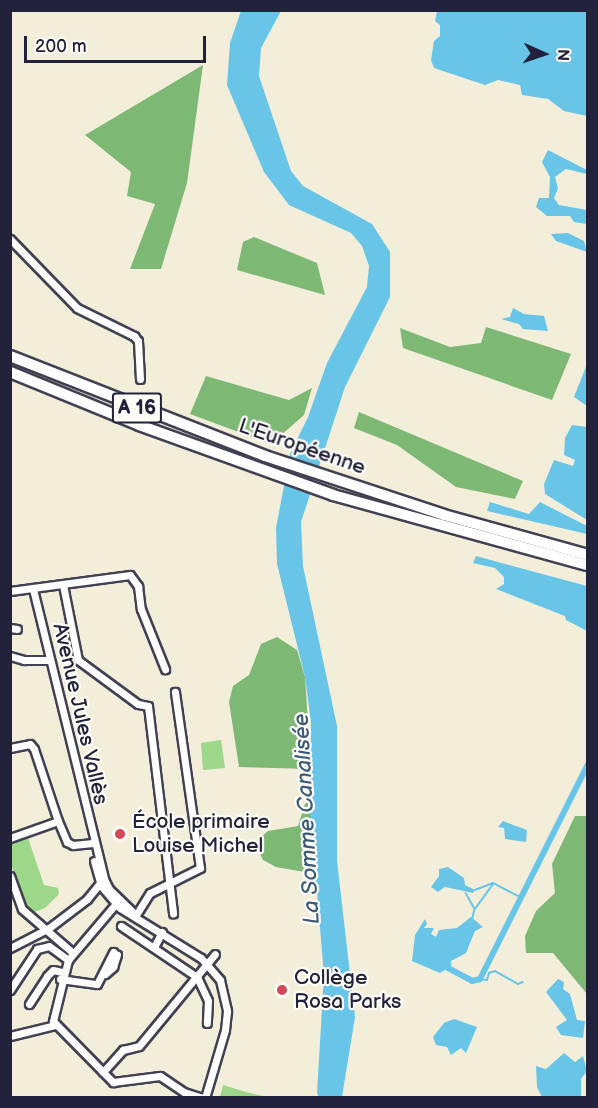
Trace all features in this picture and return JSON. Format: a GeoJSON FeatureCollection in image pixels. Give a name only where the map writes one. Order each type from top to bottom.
{"type":"FeatureCollection","features":[{"type":"Feature","properties":{"kind":"highway","name":"L'Européenne"},"geometry":{"type":"LineString","coordinates":[[10,356],[265,456],[338,481],[588,555]]}},
{"type":"Feature","properties":{"kind":"highway","name":"L'Européenne"},"geometry":{"type":"LineString","coordinates":[[10,372],[260,470],[333,495],[588,565]]}},
{"type":"Feature","properties":{"kind":"street"},"geometry":{"type":"LineString","coordinates":[[10,239],[77,308],[134,336],[138,341],[140,379]]}},
{"type":"Feature","properties":{"kind":"street"},"geometry":{"type":"LineString","coordinates":[[10,591],[125,575],[134,579],[141,609],[165,669]]}},
{"type":"Feature","properties":{"kind":"street"},"geometry":{"type":"LineString","coordinates":[[63,585],[78,660],[138,704],[148,706],[173,913]]}},
{"type":"Feature","properties":{"kind":"street","name":"Avenue Jules Vallès"},"geometry":{"type":"LineString","coordinates":[[33,589],[93,844],[100,883],[107,891]]}},
{"type":"Feature","properties":{"kind":"street"},"geometry":{"type":"LineString","coordinates":[[10,656],[24,660],[50,660]]}},
{"type":"Feature","properties":{"kind":"street"},"geometry":{"type":"LineString","coordinates":[[136,915],[150,892],[195,871],[200,862],[175,692]]}},
{"type":"Feature","properties":{"kind":"street"},"geometry":{"type":"LineString","coordinates":[[10,738],[12,747],[30,744],[34,749],[67,842],[73,846],[93,844]]}},
{"type":"Feature","properties":{"kind":"street"},"geometry":{"type":"LineString","coordinates":[[10,838],[58,821]]}},
{"type":"Feature","properties":{"kind":"street","name":"Avenue Jules Vallès"},"geometry":{"type":"LineString","coordinates":[[93,844],[107,891]]}},
{"type":"Feature","properties":{"kind":"street"},"geometry":{"type":"LineString","coordinates":[[10,876],[22,909],[72,952]]}},
{"type":"Feature","properties":{"kind":"street"},"geometry":{"type":"LineString","coordinates":[[10,948],[45,930],[87,899],[100,883]]}},
{"type":"Feature","properties":{"kind":"street"},"geometry":{"type":"LineString","coordinates":[[54,1025],[117,1084],[160,1076],[183,1095],[204,1098],[227,1011],[220,980],[207,964],[117,902],[107,891]]}},
{"type":"Feature","properties":{"kind":"street"},"geometry":{"type":"LineString","coordinates":[[54,1025],[61,975],[72,952],[117,902]]}},
{"type":"Feature","properties":{"kind":"street"},"geometry":{"type":"LineString","coordinates":[[121,926],[196,977],[210,1012],[207,1023]]}},
{"type":"Feature","properties":{"kind":"street"},"geometry":{"type":"LineString","coordinates":[[154,947],[162,932]]}},
{"type":"Feature","properties":{"kind":"street"},"geometry":{"type":"LineString","coordinates":[[10,990],[38,949],[49,946],[68,960]]}},
{"type":"Feature","properties":{"kind":"street"},"geometry":{"type":"LineString","coordinates":[[29,1004],[53,970],[61,975],[97,984],[113,967],[115,954]]}},
{"type":"Feature","properties":{"kind":"street"},"geometry":{"type":"LineString","coordinates":[[103,1072],[123,1050],[140,1046],[215,954]]}},
{"type":"Feature","properties":{"kind":"street"},"geometry":{"type":"LineString","coordinates":[[10,1036],[54,1025]]}},
{"type":"Feature","properties":{"kind":"green space"},"geometry":{"type":"Polygon","coordinates":[[[203,65],[187,183],[161,269],[130,269],[155,204],[127,196],[131,172],[85,135],[203,65]]]}},
{"type":"Feature","properties":{"kind":"green space"},"geometry":{"type":"Polygon","coordinates":[[[254,237],[317,263],[325,295],[237,270],[243,242],[254,237]]]}},
{"type":"Feature","properties":{"kind":"green space"},"geometry":{"type":"Polygon","coordinates":[[[486,327],[571,354],[552,400],[403,348],[400,328],[450,347],[481,343],[486,327]]]}},
{"type":"Feature","properties":{"kind":"green space"},"geometry":{"type":"Polygon","coordinates":[[[206,376],[289,400],[312,388],[304,415],[271,444],[190,414],[206,376]]]}},
{"type":"Feature","properties":{"kind":"green space"},"geometry":{"type":"Polygon","coordinates":[[[359,412],[523,481],[515,499],[456,487],[397,445],[354,428],[359,412]]]}},
{"type":"Feature","properties":{"kind":"green space"},"geometry":{"type":"Polygon","coordinates":[[[277,637],[297,650],[305,677],[311,769],[239,767],[229,702],[233,686],[249,675],[261,644],[277,637]]]}},
{"type":"Feature","properties":{"kind":"green space"},"geometry":{"type":"Polygon","coordinates":[[[221,740],[225,768],[203,770],[201,743],[221,740]]]}},
{"type":"Feature","properties":{"kind":"green space"},"geometry":{"type":"Polygon","coordinates":[[[310,800],[316,874],[276,867],[263,860],[256,846],[258,840],[268,831],[298,826],[305,804],[310,800]]]}},
{"type":"Feature","properties":{"kind":"green space"},"geometry":{"type":"Polygon","coordinates":[[[575,816],[587,816],[587,994],[553,953],[526,953],[525,936],[536,911],[555,893],[552,864],[575,816]]]}},
{"type":"Feature","properties":{"kind":"green space"},"geometry":{"type":"Polygon","coordinates":[[[27,835],[44,885],[58,888],[59,894],[45,908],[32,913],[25,907],[11,864],[10,841],[27,835]]]}},
{"type":"Feature","properties":{"kind":"green space"},"geometry":{"type":"Polygon","coordinates":[[[223,1085],[246,1092],[267,1097],[220,1097],[223,1085]]]}},
{"type":"Feature","properties":{"kind":"water"},"geometry":{"type":"Polygon","coordinates":[[[241,11],[281,11],[261,48],[259,76],[291,171],[303,186],[372,224],[390,252],[390,297],[345,387],[301,522],[303,566],[337,726],[337,861],[355,1017],[342,1097],[319,1097],[317,1093],[324,975],[310,810],[311,723],[305,677],[277,564],[276,528],[290,454],[308,417],[327,363],[367,287],[369,266],[362,246],[351,233],[289,205],[264,172],[227,85],[230,43],[241,11]]]}},
{"type":"Feature","properties":{"kind":"water"},"geometry":{"type":"Polygon","coordinates":[[[437,11],[587,11],[587,116],[564,111],[548,99],[522,95],[520,85],[498,80],[485,85],[434,68],[431,60],[434,41],[440,36],[440,25],[435,21],[437,11]]]}},
{"type":"Feature","properties":{"kind":"water"},"geometry":{"type":"Polygon","coordinates":[[[548,150],[587,170],[587,174],[566,169],[555,177],[558,188],[554,198],[559,205],[587,210],[587,224],[574,222],[570,216],[547,216],[536,207],[539,198],[549,198],[550,177],[542,162],[548,150]]]}},
{"type":"Feature","properties":{"kind":"water"},"geometry":{"type":"Polygon","coordinates":[[[568,233],[584,241],[587,252],[556,241],[551,234],[568,233]]]}},
{"type":"Feature","properties":{"kind":"water"},"geometry":{"type":"Polygon","coordinates":[[[513,308],[524,314],[544,316],[548,331],[523,329],[519,324],[501,319],[510,317],[513,308]]]}},
{"type":"Feature","properties":{"kind":"water"},"geometry":{"type":"Polygon","coordinates":[[[587,364],[587,406],[574,397],[587,364]]]}},
{"type":"Feature","properties":{"kind":"water"},"geometry":{"type":"Polygon","coordinates":[[[572,425],[587,427],[587,520],[545,494],[544,484],[554,460],[573,466],[575,460],[564,455],[565,438],[572,425]]]}},
{"type":"Feature","properties":{"kind":"water"},"geometry":{"type":"Polygon","coordinates":[[[490,502],[529,514],[540,502],[587,526],[587,534],[487,511],[490,502]]]}},
{"type":"Feature","properties":{"kind":"water"},"geometry":{"type":"Polygon","coordinates":[[[476,556],[587,586],[587,631],[566,620],[565,616],[496,589],[504,584],[504,577],[495,568],[473,563],[476,556]]]}},
{"type":"Feature","properties":{"kind":"water"},"geometry":{"type":"Polygon","coordinates":[[[503,821],[527,830],[526,842],[505,839],[504,828],[498,827],[503,821]]]}},
{"type":"Feature","properties":{"kind":"water"},"geometry":{"type":"Polygon","coordinates":[[[448,867],[464,878],[465,885],[475,890],[473,893],[445,887],[438,892],[431,887],[439,876],[439,869],[448,867]]]}},
{"type":"Feature","properties":{"kind":"water"},"geometry":{"type":"Polygon","coordinates":[[[471,917],[483,927],[475,931],[466,953],[451,961],[451,966],[440,973],[412,961],[415,935],[425,919],[427,924],[424,928],[434,928],[431,934],[436,937],[439,930],[457,928],[471,917]]]}},
{"type":"Feature","properties":{"kind":"water"},"geometry":{"type":"Polygon","coordinates":[[[558,979],[564,982],[563,989],[570,994],[577,1020],[585,1021],[583,1038],[561,1035],[556,1027],[567,1020],[546,992],[558,979]]]}},
{"type":"Feature","properties":{"kind":"water"},"geometry":{"type":"Polygon","coordinates":[[[454,1019],[477,1027],[466,1053],[461,1048],[451,1055],[447,1047],[436,1045],[433,1037],[444,1023],[454,1019]]]}},
{"type":"Feature","properties":{"kind":"water"},"geometry":{"type":"Polygon","coordinates":[[[564,1053],[575,1062],[583,1056],[587,1071],[581,1079],[581,1097],[542,1097],[537,1087],[536,1066],[546,1069],[564,1053]]]}},
{"type":"Feature","properties":{"kind":"waterway"},"geometry":{"type":"LineString","coordinates":[[448,968],[472,981],[480,979],[588,764]]}},
{"type":"Feature","properties":{"kind":"waterway"},"geometry":{"type":"LineString","coordinates":[[475,890],[493,883],[521,897]]}},
{"type":"Feature","properties":{"kind":"waterway"},"geometry":{"type":"LineString","coordinates":[[475,909],[493,884]]}},
{"type":"Feature","properties":{"kind":"waterway"},"geometry":{"type":"LineString","coordinates":[[466,893],[475,909],[473,918]]}},
{"type":"Feature","properties":{"kind":"waterway"},"geometry":{"type":"LineString","coordinates":[[480,979],[487,980],[489,973],[495,971],[518,984],[523,982]]}},
{"type":"Feature","properties":{"kind":"place","name":"École primaire Louise Michel"},"geometry":{"type":"Point","coordinates":[120,834]}},
{"type":"Feature","properties":{"kind":"place","name":"Collège Rosa Parks"},"geometry":{"type":"Point","coordinates":[282,990]}},
{"type":"Feature","properties":{"kind":"water label","name":"La Somme Canalisée"},"geometry":{"type":"Point","coordinates":[307,819]}}]}
